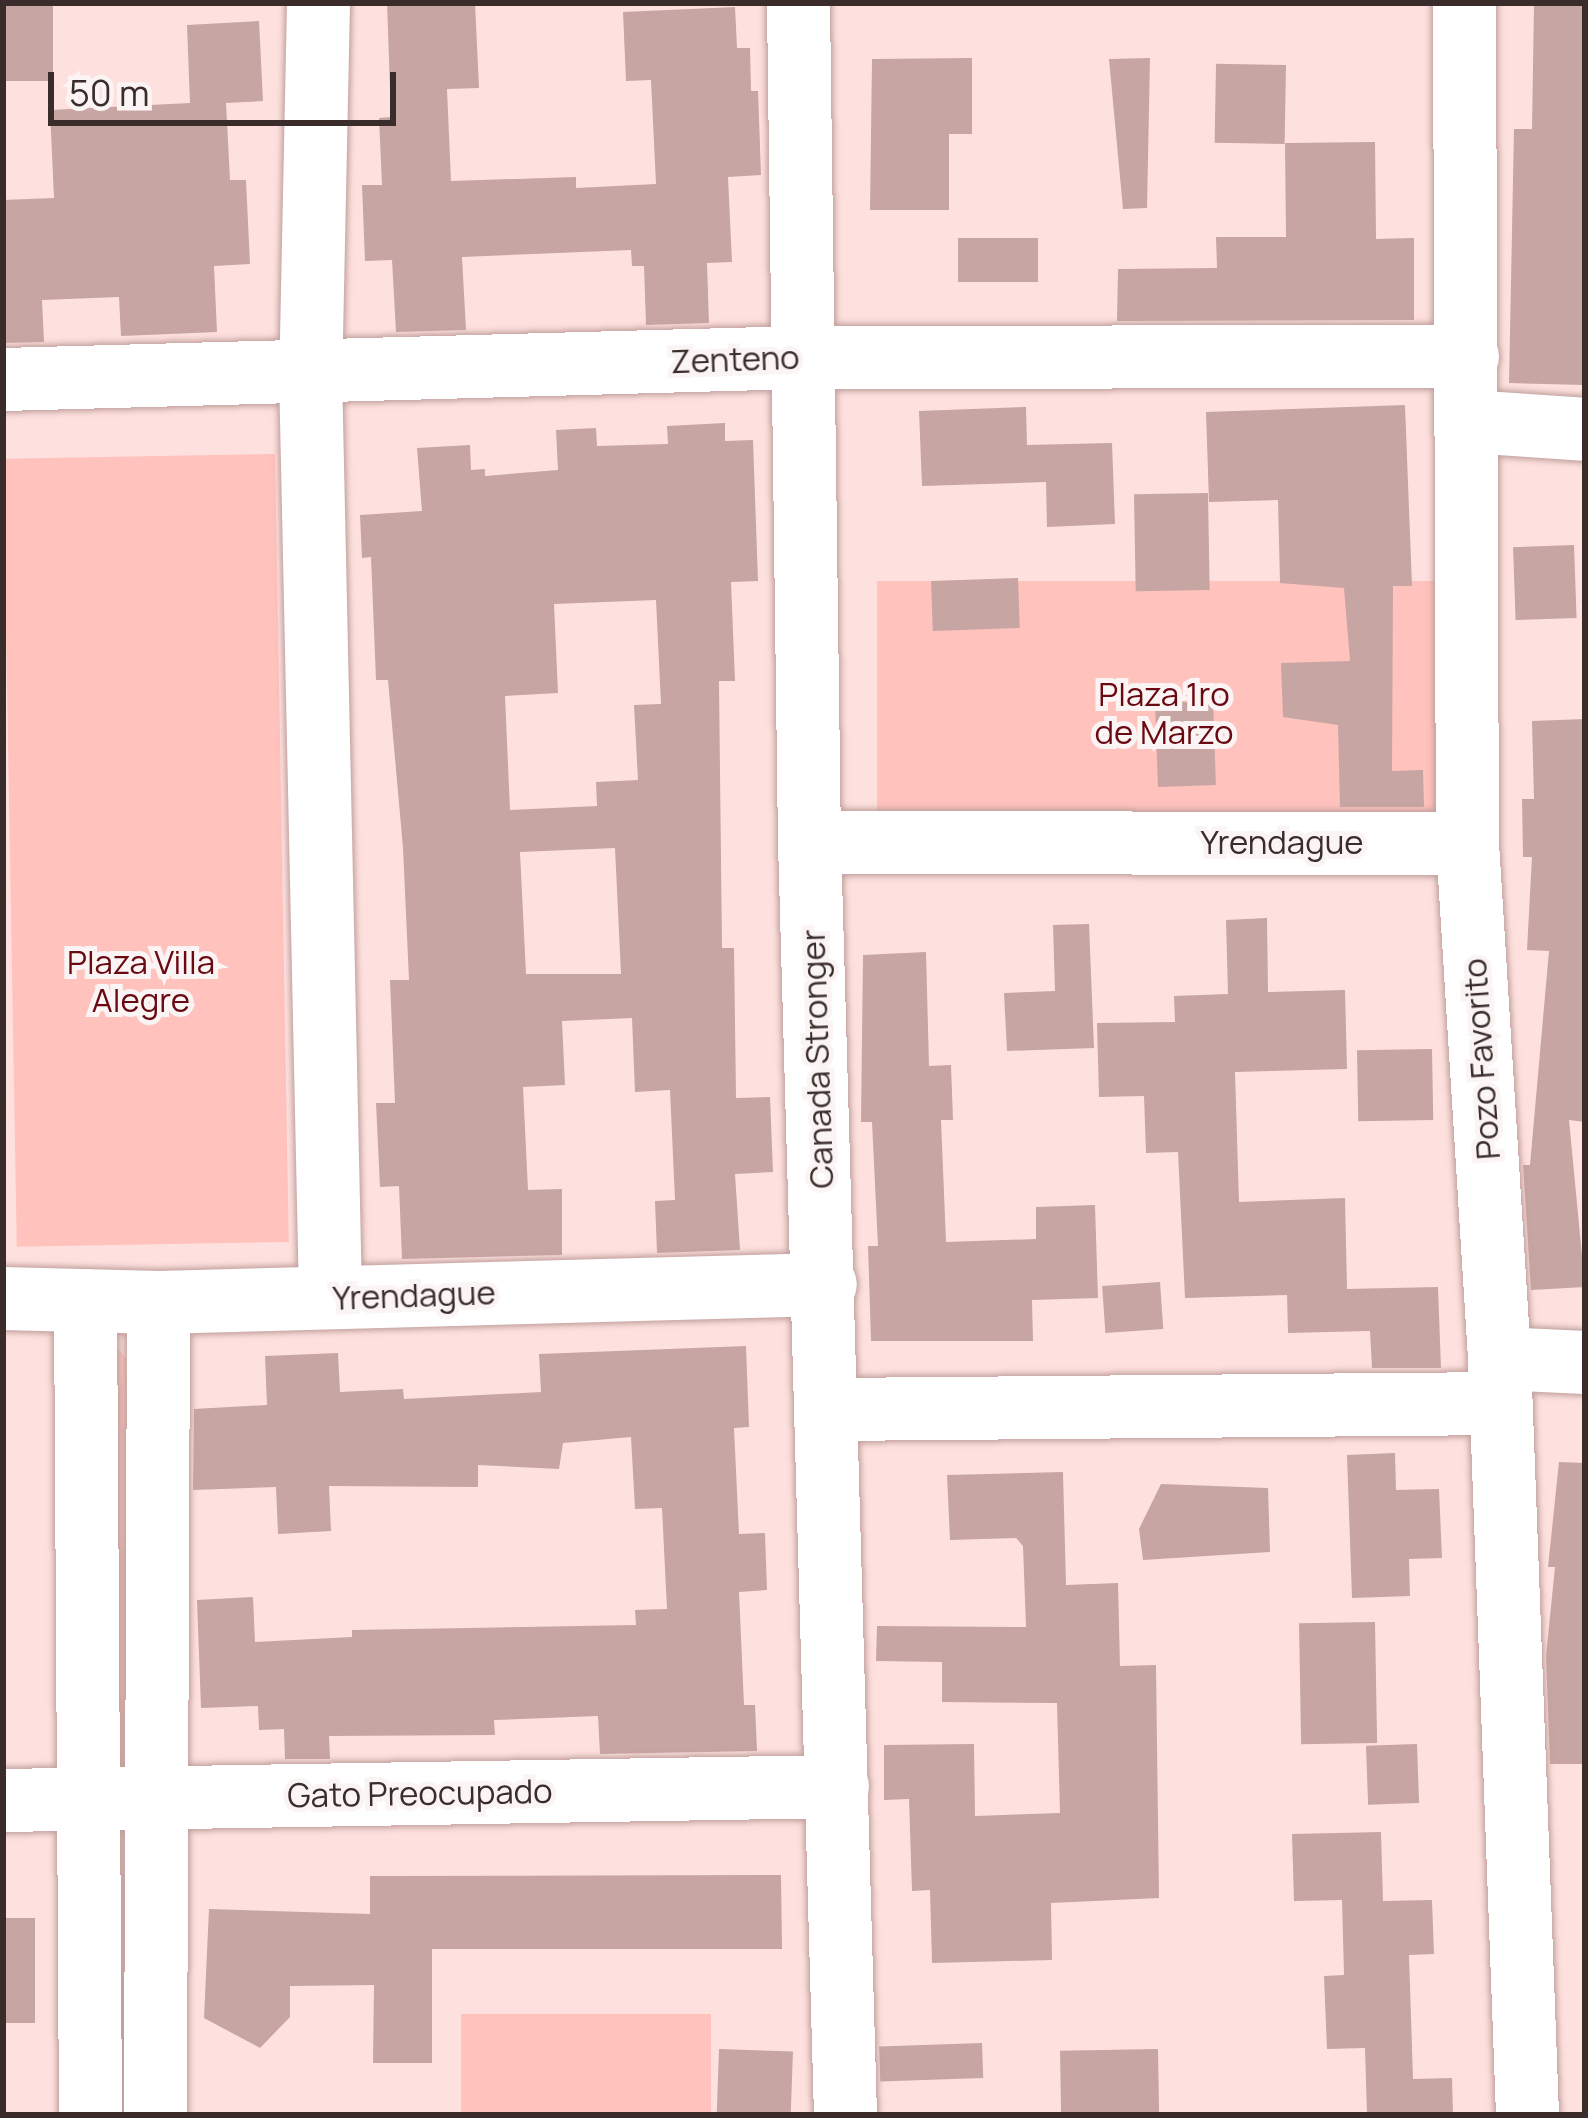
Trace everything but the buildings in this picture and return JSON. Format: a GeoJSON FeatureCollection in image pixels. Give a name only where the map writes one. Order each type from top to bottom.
{"type":"FeatureCollection","features":[{"type":"Feature","properties":{"kind":"street"},"geometry":{"type":"LineString","coordinates":[[319,3],[310,372],[330,1297]]}},
{"type":"Feature","properties":{"kind":"street","name":"Canada Stronger"},"geometry":{"type":"LineString","coordinates":[[798,3],[799,357],[809,842],[830,1408],[845,2115]]}},
{"type":"Feature","properties":{"kind":"street","name":"Pozo Favorito"},"geometry":{"type":"LineString","coordinates":[[1464,3],[1467,842],[1500,1381],[1527,2115]]}},
{"type":"Feature","properties":{"kind":"street","name":"Zenteno"},"geometry":{"type":"LineString","coordinates":[[3,379],[799,357],[1467,356]]}},
{"type":"Feature","properties":{"kind":"street"},"geometry":{"type":"LineString","coordinates":[[1469,421],[1585,429]]}},
{"type":"Feature","properties":{"kind":"street","name":"Yrendague"},"geometry":{"type":"LineString","coordinates":[[809,842],[1467,842]]}},
{"type":"Feature","properties":{"kind":"street","name":"Yrendague"},"geometry":{"type":"LineString","coordinates":[[3,1298],[158,1302],[825,1284]]}},
{"type":"Feature","properties":{"kind":"street"},"geometry":{"type":"LineString","coordinates":[[85,1300],[90,2115]]}},
{"type":"Feature","properties":{"kind":"street"},"geometry":{"type":"LineString","coordinates":[[155,2115],[158,1302]]}},
{"type":"Feature","properties":{"kind":"street"},"geometry":{"type":"LineString","coordinates":[[830,1408],[1500,1381],[1585,1362]]}},
{"type":"Feature","properties":{"kind":"street","name":"Gato Preocupado"},"geometry":{"type":"LineString","coordinates":[[3,1800],[837,1786]]}},
{"type":"Feature","properties":{"kind":"green space","name":"Plaza Villa Alegre"},"geometry":{"type":"Polygon","coordinates":[[[275,454],[289,1242],[17,1247],[3,459],[275,454]]]}},
{"type":"Feature","properties":{"kind":"green space","name":"Plaza 1ro de Marzo"},"geometry":{"type":"Polygon","coordinates":[[[877,581],[1451,581],[1451,845],[877,845],[877,581]]]}},
{"type":"Feature","properties":{"kind":"green space"},"geometry":{"type":"Polygon","coordinates":[[[119,1350],[126,1358],[131,1775],[116,1783],[112,1351],[119,1350]]]}},
{"type":"Feature","properties":{"kind":"green space"},"geometry":{"type":"Polygon","coordinates":[[[461,2014],[711,2014],[711,2115],[461,2115],[461,2014]]]}}]}
